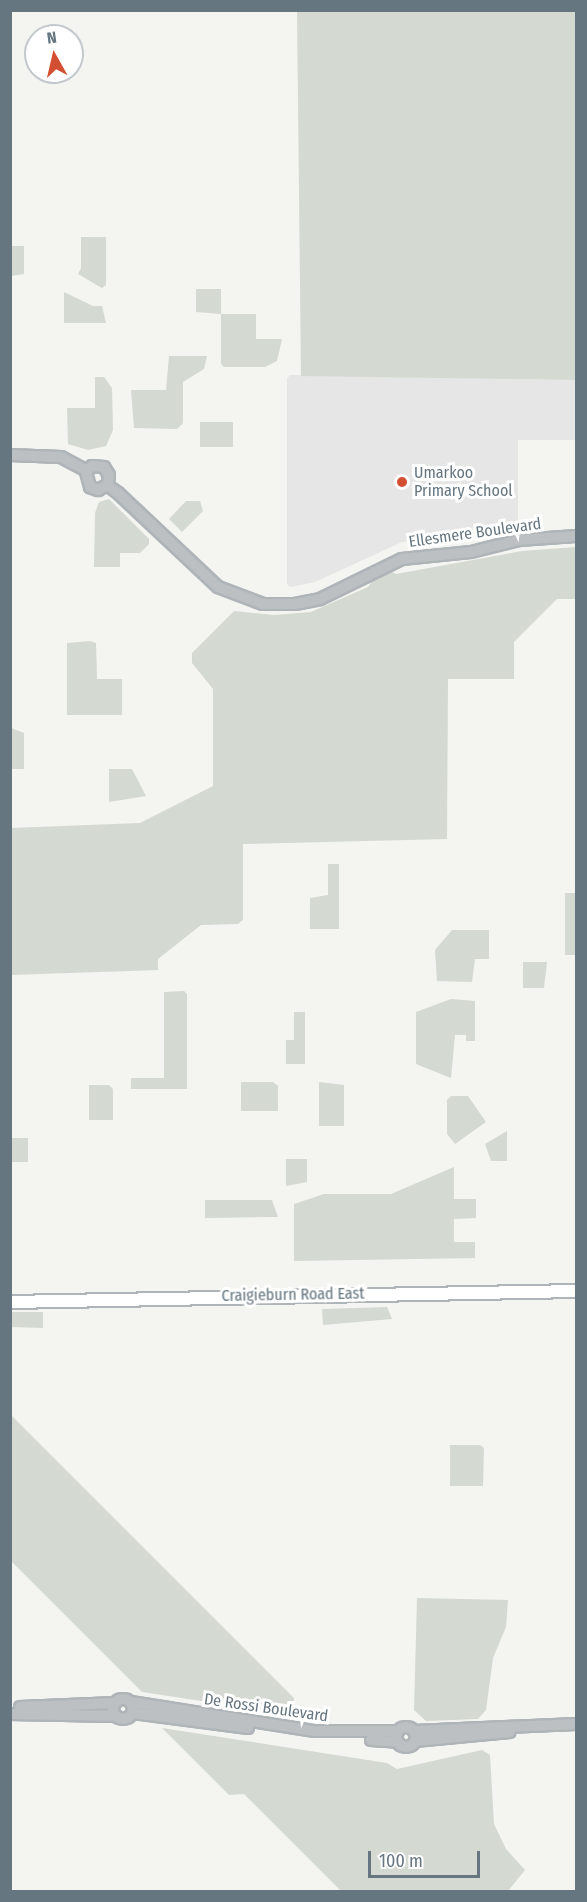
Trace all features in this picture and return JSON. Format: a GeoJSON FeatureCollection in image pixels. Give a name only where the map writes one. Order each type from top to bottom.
{"type":"FeatureCollection","features":[{"type":"Feature","properties":{"kind":"main road","name":"Craigieburn Road East"},"geometry":{"type":"LineString","coordinates":[[10,1302],[576,1292]]}},
{"type":"Feature","properties":{"kind":"street"},"geometry":{"type":"LineString","coordinates":[[10,455],[61,457],[87,471]]}},
{"type":"Feature","properties":{"kind":"street"},"geometry":{"type":"LineString","coordinates":[[96,465],[104,467],[110,475],[108,484],[98,490],[90,487],[85,481],[87,471],[96,465]]}},
{"type":"Feature","properties":{"kind":"street","name":"Ellesmere Boulevard"},"geometry":{"type":"LineString","coordinates":[[108,484],[218,587],[263,604],[295,604],[320,599],[402,559],[471,552],[519,540],[576,537]]}},
{"type":"Feature","properties":{"kind":"street"},"geometry":{"type":"LineString","coordinates":[[10,1707],[115,1702],[121,1698],[132,1707],[123,1719],[116,1716],[10,1714]]}},
{"type":"Feature","properties":{"kind":"street"},"geometry":{"type":"LineString","coordinates":[[115,1702],[116,1716]]}},
{"type":"Feature","properties":{"kind":"street","name":"De Rossi Boulevard"},"geometry":{"type":"LineString","coordinates":[[132,1707],[320,1739],[398,1737]]}},
{"type":"Feature","properties":{"kind":"street"},"geometry":{"type":"LineString","coordinates":[[576,1724],[415,1736],[405,1747],[398,1737],[406,1727],[415,1736],[576,1731]]}},
{"type":"Feature","properties":{"kind":"shaded area"},"geometry":{"type":"Polygon","coordinates":[[[297,11],[576,11],[576,380],[301,376],[297,11]]]}},
{"type":"Feature","properties":{"kind":"shaded area"},"geometry":{"type":"Polygon","coordinates":[[[81,237],[106,237],[106,285],[102,288],[78,274],[81,268],[81,237]]]}},
{"type":"Feature","properties":{"kind":"shaded area"},"geometry":{"type":"Polygon","coordinates":[[[11,246],[24,246],[24,274],[11,276],[11,246]]]}},
{"type":"Feature","properties":{"kind":"shaded area"},"geometry":{"type":"Polygon","coordinates":[[[196,289],[221,289],[221,314],[196,312],[196,289]]]}},
{"type":"Feature","properties":{"kind":"shaded area"},"geometry":{"type":"Polygon","coordinates":[[[64,292],[93,306],[102,306],[106,323],[64,323],[64,292]]]}},
{"type":"Feature","properties":{"kind":"shaded area"},"geometry":{"type":"Polygon","coordinates":[[[221,314],[256,314],[256,339],[282,339],[277,361],[265,367],[224,367],[221,364],[221,314]]]}},
{"type":"Feature","properties":{"kind":"shaded area"},"geometry":{"type":"Polygon","coordinates":[[[169,356],[207,356],[204,369],[183,382],[183,423],[177,429],[134,428],[131,390],[166,390],[169,356]]]}},
{"type":"Feature","properties":{"kind":"shaded area","name":"Umarkoo Primary School"},"geometry":{"type":"Polygon","coordinates":[[[290,375],[576,380],[576,440],[518,440],[518,523],[457,537],[402,542],[315,582],[290,587],[287,584],[287,379],[290,375]]]}},
{"type":"Feature","properties":{"kind":"shaded area"},"geometry":{"type":"Polygon","coordinates":[[[95,377],[104,377],[112,388],[113,430],[106,446],[88,450],[68,444],[67,408],[95,408],[95,377]]]}},
{"type":"Feature","properties":{"kind":"shaded area"},"geometry":{"type":"Polygon","coordinates":[[[200,422],[233,422],[233,447],[200,447],[200,422]]]}},
{"type":"Feature","properties":{"kind":"shaded area"},"geometry":{"type":"Polygon","coordinates":[[[109,499],[149,539],[149,544],[140,553],[120,553],[120,567],[94,567],[95,513],[99,502],[109,499]]]}},
{"type":"Feature","properties":{"kind":"shaded area"},"geometry":{"type":"Polygon","coordinates":[[[186,501],[200,501],[203,511],[182,532],[169,519],[186,501]]]}},
{"type":"Feature","properties":{"kind":"shaded area"},"geometry":{"type":"Polygon","coordinates":[[[576,547],[576,599],[557,599],[514,642],[514,679],[448,679],[447,839],[243,844],[243,920],[238,924],[201,925],[158,959],[158,970],[11,975],[11,828],[140,823],[213,786],[213,689],[192,663],[192,653],[234,611],[274,615],[311,612],[368,587],[373,580],[390,571],[396,574],[522,551],[576,547]]]}},
{"type":"Feature","properties":{"kind":"shaded area"},"geometry":{"type":"Polygon","coordinates":[[[90,641],[96,643],[97,679],[122,679],[122,715],[67,715],[67,643],[90,641]]]}},
{"type":"Feature","properties":{"kind":"shaded area"},"geometry":{"type":"Polygon","coordinates":[[[11,728],[24,733],[24,769],[11,769],[11,728]]]}},
{"type":"Feature","properties":{"kind":"shaded area"},"geometry":{"type":"Polygon","coordinates":[[[109,769],[132,769],[146,796],[109,802],[109,769]]]}},
{"type":"Feature","properties":{"kind":"shaded area"},"geometry":{"type":"Polygon","coordinates":[[[328,864],[339,864],[339,929],[310,929],[310,898],[328,895],[328,864]]]}},
{"type":"Feature","properties":{"kind":"shaded area"},"geometry":{"type":"Polygon","coordinates":[[[565,893],[576,893],[576,955],[565,955],[565,893]]]}},
{"type":"Feature","properties":{"kind":"shaded area"},"geometry":{"type":"Polygon","coordinates":[[[452,930],[489,930],[489,959],[475,959],[472,982],[437,981],[435,950],[452,930]]]}},
{"type":"Feature","properties":{"kind":"shaded area"},"geometry":{"type":"Polygon","coordinates":[[[523,962],[547,962],[544,988],[523,988],[523,962]]]}},
{"type":"Feature","properties":{"kind":"shaded area"},"geometry":{"type":"Polygon","coordinates":[[[184,991],[187,994],[187,1089],[131,1089],[131,1078],[164,1078],[164,992],[184,991]]]}},
{"type":"Feature","properties":{"kind":"shaded area"},"geometry":{"type":"Polygon","coordinates":[[[451,999],[475,1001],[475,1041],[466,1041],[466,1035],[455,1035],[451,1078],[416,1064],[416,1012],[451,999]]]}},
{"type":"Feature","properties":{"kind":"shaded area"},"geometry":{"type":"Polygon","coordinates":[[[294,1012],[305,1012],[305,1064],[286,1064],[286,1040],[294,1040],[294,1012]]]}},
{"type":"Feature","properties":{"kind":"shaded area"},"geometry":{"type":"Polygon","coordinates":[[[241,1082],[273,1082],[278,1086],[278,1111],[241,1111],[241,1082]]]}},
{"type":"Feature","properties":{"kind":"shaded area"},"geometry":{"type":"Polygon","coordinates":[[[319,1082],[344,1085],[344,1126],[319,1126],[319,1082]]]}},
{"type":"Feature","properties":{"kind":"shaded area"},"geometry":{"type":"Polygon","coordinates":[[[89,1085],[109,1085],[113,1089],[113,1120],[89,1120],[89,1085]]]}},
{"type":"Feature","properties":{"kind":"shaded area"},"geometry":{"type":"Polygon","coordinates":[[[451,1096],[468,1096],[486,1122],[455,1144],[447,1134],[447,1100],[451,1096]]]}},
{"type":"Feature","properties":{"kind":"shaded area"},"geometry":{"type":"Polygon","coordinates":[[[507,1131],[507,1161],[491,1161],[485,1144],[507,1131]]]}},
{"type":"Feature","properties":{"kind":"shaded area"},"geometry":{"type":"Polygon","coordinates":[[[11,1138],[28,1138],[28,1162],[11,1162],[11,1138]]]}},
{"type":"Feature","properties":{"kind":"shaded area"},"geometry":{"type":"Polygon","coordinates":[[[286,1159],[307,1159],[307,1182],[286,1186],[286,1159]]]}},
{"type":"Feature","properties":{"kind":"shaded area"},"geometry":{"type":"Polygon","coordinates":[[[454,1167],[454,1199],[476,1199],[476,1218],[454,1219],[454,1242],[475,1242],[475,1258],[294,1261],[294,1204],[324,1194],[391,1194],[454,1167]]]}},
{"type":"Feature","properties":{"kind":"shaded area"},"geometry":{"type":"Polygon","coordinates":[[[205,1200],[272,1200],[278,1217],[205,1218],[205,1200]]]}},
{"type":"Feature","properties":{"kind":"shaded area"},"geometry":{"type":"Polygon","coordinates":[[[387,1307],[392,1319],[323,1325],[322,1309],[387,1307]]]}},
{"type":"Feature","properties":{"kind":"shaded area"},"geometry":{"type":"Polygon","coordinates":[[[11,1312],[43,1312],[43,1328],[11,1327],[11,1312]]]}},
{"type":"Feature","properties":{"kind":"shaded area"},"geometry":{"type":"Polygon","coordinates":[[[11,1415],[294,1698],[295,1715],[142,1692],[11,1561],[11,1415]]]}},
{"type":"Feature","properties":{"kind":"shaded area"},"geometry":{"type":"Polygon","coordinates":[[[450,1445],[480,1445],[484,1448],[483,1486],[450,1486],[450,1445]]]}},
{"type":"Feature","properties":{"kind":"shaded area"},"geometry":{"type":"Polygon","coordinates":[[[417,1598],[508,1600],[506,1627],[493,1658],[486,1710],[478,1719],[426,1721],[414,1710],[417,1598]]]}},
{"type":"Feature","properties":{"kind":"shaded area"},"geometry":{"type":"Polygon","coordinates":[[[162,1728],[387,1763],[397,1769],[482,1750],[490,1755],[494,1824],[506,1849],[525,1870],[508,1891],[341,1891],[244,1794],[229,1795],[162,1728]]]}},
{"type":"Feature","properties":{"kind":"place","name":"Umarkoo Primary School"},"geometry":{"type":"Point","coordinates":[402,482]}}]}
